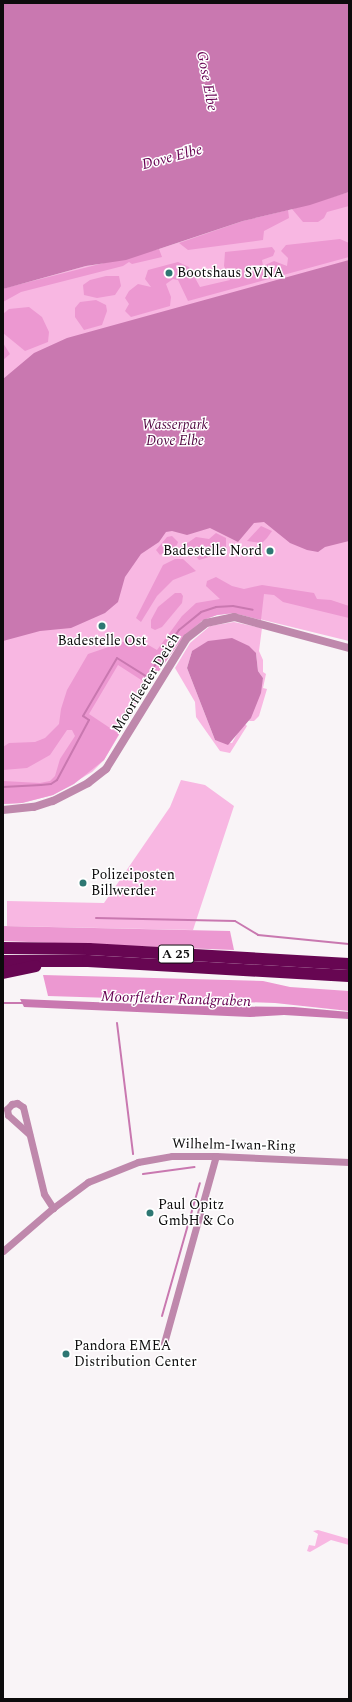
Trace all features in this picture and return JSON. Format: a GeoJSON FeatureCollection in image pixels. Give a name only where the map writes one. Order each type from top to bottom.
{"type":"FeatureCollection","features":[{"type":"Feature","properties":{"kind":"highway","name":"A 25"},"geometry":{"type":"LineString","coordinates":[[3,948],[89,949],[349,964]]}},
{"type":"Feature","properties":{"kind":"highway","name":"A 25"},"geometry":{"type":"LineString","coordinates":[[3,960],[88,961],[349,976]]}},
{"type":"Feature","properties":{"kind":"highway"},"geometry":{"type":"LineString","coordinates":[[3,973],[25,968],[88,961]]}},
{"type":"Feature","properties":{"kind":"street","name":"Moorfleeter Deich"},"geometry":{"type":"LineString","coordinates":[[3,810],[34,807],[53,801],[88,783],[106,769],[187,638],[206,623],[234,617],[349,648]]}},
{"type":"Feature","properties":{"kind":"street"},"geometry":{"type":"LineString","coordinates":[[29,1134],[44,1194],[53,1208]]}},
{"type":"Feature","properties":{"kind":"street","name":"Wilhelm-Iwan-Ring"},"geometry":{"type":"LineString","coordinates":[[3,1252],[53,1208],[88,1182],[124,1166],[172,1156],[216,1156],[349,1162]]}},
{"type":"Feature","properties":{"kind":"street"},"geometry":{"type":"LineString","coordinates":[[164,1343],[216,1156]]}},
{"type":"Feature","properties":{"kind":"green space","name":"Wasserpark Dove Elbe"},"geometry":{"type":"Polygon","coordinates":[[[349,192],[349,641],[234,613],[217,615],[203,620],[184,636],[149,685],[104,760],[92,772],[53,795],[22,803],[3,804],[3,289],[86,266],[126,260],[243,221],[310,205],[349,192]]]}},
{"type":"Feature","properties":{"kind":"green space"},"geometry":{"type":"Polygon","coordinates":[[[234,622],[262,628],[259,651],[263,660],[263,672],[266,674],[263,688],[267,689],[259,716],[254,721],[249,721],[263,678],[258,671],[256,653],[192,651],[187,668],[215,740],[232,743],[240,729],[245,724],[247,726],[230,753],[220,751],[196,717],[195,702],[175,668],[190,643],[210,626],[234,622]]]}},
{"type":"Feature","properties":{"kind":"green space"},"geometry":{"type":"Polygon","coordinates":[[[181,780],[205,785],[234,806],[193,930],[7,926],[7,901],[104,903],[170,807],[181,780]]]}},
{"type":"Feature","properties":{"kind":"green space"},"geometry":{"type":"Polygon","coordinates":[[[318,1530],[349,1539],[349,1545],[331,1540],[310,1552],[307,1551],[309,1545],[315,1546],[318,1534],[313,1531],[318,1530]]]}},
{"type":"Feature","properties":{"kind":"shaded area"},"geometry":{"type":"Polygon","coordinates":[[[349,192],[349,206],[327,212],[324,218],[318,222],[303,222],[292,209],[349,192]]]}},
{"type":"Feature","properties":{"kind":"shaded area"},"geometry":{"type":"Polygon","coordinates":[[[288,210],[289,218],[264,231],[263,240],[188,250],[179,243],[243,221],[288,210]]]}},
{"type":"Feature","properties":{"kind":"shaded area"},"geometry":{"type":"Polygon","coordinates":[[[340,239],[349,243],[349,257],[188,301],[178,280],[173,279],[166,284],[171,297],[170,306],[131,317],[125,311],[129,304],[125,298],[129,291],[138,284],[151,287],[145,279],[148,270],[178,262],[189,267],[200,287],[230,280],[224,266],[225,252],[272,247],[275,251],[273,256],[262,260],[263,266],[274,261],[287,266],[288,258],[281,251],[286,245],[340,239]]]}},
{"type":"Feature","properties":{"kind":"shaded area"},"geometry":{"type":"Polygon","coordinates":[[[159,249],[162,257],[132,264],[129,262],[123,266],[21,292],[3,302],[3,289],[159,249]]]}},
{"type":"Feature","properties":{"kind":"shaded area"},"geometry":{"type":"Polygon","coordinates":[[[106,276],[119,276],[121,286],[115,295],[97,298],[84,295],[83,285],[90,280],[106,276]]]}},
{"type":"Feature","properties":{"kind":"shaded area"},"geometry":{"type":"Polygon","coordinates":[[[96,300],[106,305],[107,311],[102,325],[84,330],[75,317],[75,308],[80,302],[96,300]]]}},
{"type":"Feature","properties":{"kind":"shaded area"},"geometry":{"type":"Polygon","coordinates":[[[29,307],[42,317],[49,332],[48,342],[25,351],[3,333],[3,314],[9,309],[29,307]]]}},
{"type":"Feature","properties":{"kind":"shaded area"},"geometry":{"type":"Polygon","coordinates":[[[3,343],[10,354],[3,360],[3,343]]]}},
{"type":"Feature","properties":{"kind":"shaded area"},"geometry":{"type":"Polygon","coordinates":[[[261,526],[272,531],[267,538],[262,543],[247,541],[261,526]]]}},
{"type":"Feature","properties":{"kind":"shaded area"},"geometry":{"type":"Polygon","coordinates":[[[216,533],[226,538],[226,552],[199,560],[186,544],[196,537],[209,539],[216,533]]]}},
{"type":"Feature","properties":{"kind":"shaded area"},"geometry":{"type":"Polygon","coordinates":[[[172,536],[178,542],[177,545],[160,555],[156,550],[167,537],[172,536]]]}},
{"type":"Feature","properties":{"kind":"shaded area"},"geometry":{"type":"Polygon","coordinates":[[[175,559],[183,559],[196,571],[173,580],[157,596],[141,622],[136,618],[163,565],[175,559]]]}},
{"type":"Feature","properties":{"kind":"shaded area"},"geometry":{"type":"Polygon","coordinates":[[[216,577],[232,586],[244,589],[262,585],[314,593],[317,599],[331,600],[349,606],[349,618],[283,602],[274,595],[264,594],[261,620],[234,613],[217,615],[203,620],[184,636],[149,685],[118,665],[89,714],[119,734],[104,760],[74,784],[53,795],[22,803],[3,804],[3,781],[40,783],[50,781],[55,776],[60,759],[75,736],[72,730],[67,730],[50,755],[27,768],[3,770],[3,747],[9,743],[35,742],[45,738],[59,724],[61,709],[67,690],[88,654],[126,641],[138,639],[157,650],[182,616],[196,603],[220,599],[206,586],[207,581],[216,577]]]}},
{"type":"Feature","properties":{"kind":"shaded area"},"geometry":{"type":"Polygon","coordinates":[[[175,593],[181,593],[183,596],[182,603],[162,627],[155,630],[151,628],[151,620],[158,607],[175,593]]]}},
{"type":"Feature","properties":{"kind":"shaded area"},"geometry":{"type":"Polygon","coordinates":[[[3,926],[230,931],[234,950],[3,941],[3,926]]]}},
{"type":"Feature","properties":{"kind":"shaded area"},"geometry":{"type":"Polygon","coordinates":[[[43,975],[263,981],[290,987],[349,991],[349,1011],[275,1003],[48,996],[43,975]]]}},
{"type":"Feature","properties":{"kind":"water"},"geometry":{"type":"Polygon","coordinates":[[[3,3],[349,3],[349,192],[310,205],[243,221],[126,260],[86,266],[3,289],[3,3]]]}},
{"type":"Feature","properties":{"kind":"water"},"geometry":{"type":"Polygon","coordinates":[[[349,260],[349,541],[325,547],[318,552],[307,550],[290,543],[264,522],[254,523],[238,542],[210,528],[187,535],[172,531],[166,532],[159,542],[141,554],[125,577],[118,602],[105,613],[71,628],[40,631],[3,641],[3,379],[34,353],[67,338],[349,260]]]}},
{"type":"Feature","properties":{"kind":"water"},"geometry":{"type":"Polygon","coordinates":[[[232,638],[249,646],[256,653],[258,671],[263,678],[261,693],[251,718],[228,745],[215,740],[187,668],[192,651],[208,641],[232,638]]]}},
{"type":"Feature","properties":{"kind":"water"},"geometry":{"type":"Polygon","coordinates":[[[20,999],[190,1006],[294,1007],[349,1012],[349,1019],[284,1015],[250,1017],[24,1007],[20,999]]]}},
{"type":"Feature","properties":{"kind":"waterway"},"geometry":{"type":"LineString","coordinates":[[3,787],[51,784],[57,780],[89,720],[83,716],[117,658],[147,677],[179,630],[201,612],[216,607],[233,606],[253,610]]}},
{"type":"Feature","properties":{"kind":"waterway"},"geometry":{"type":"LineString","coordinates":[[96,918],[235,921],[258,935],[349,944]]}},
{"type":"Feature","properties":{"kind":"waterway","name":"Moorflether Randgraben"},"geometry":{"type":"LineString","coordinates":[[3,1003],[24,1003]]}},
{"type":"Feature","properties":{"kind":"waterway"},"geometry":{"type":"LineString","coordinates":[[117,1023],[133,1154]]}},
{"type":"Feature","properties":{"kind":"waterway"},"geometry":{"type":"LineString","coordinates":[[143,1174],[195,1167]]}},
{"type":"Feature","properties":{"kind":"waterway"},"geometry":{"type":"LineString","coordinates":[[162,1316],[200,1183]]}},
{"type":"Feature","properties":{"kind":"place","name":"Bootshaus SVNA"},"geometry":{"type":"Point","coordinates":[169,273]}},
{"type":"Feature","properties":{"kind":"place","name":"Badestelle Nord"},"geometry":{"type":"Point","coordinates":[270,551]}},
{"type":"Feature","properties":{"kind":"place","name":"Badestelle Ost"},"geometry":{"type":"Point","coordinates":[102,626]}},
{"type":"Feature","properties":{"kind":"place","name":"Polizeiposten Billwerder"},"geometry":{"type":"Point","coordinates":[83,883]}},
{"type":"Feature","properties":{"kind":"place","name":"Paul Opitz GmbH & Co"},"geometry":{"type":"Point","coordinates":[150,1213]}},
{"type":"Feature","properties":{"kind":"place","name":"Pandora EMEA Distribution Center"},"geometry":{"type":"Point","coordinates":[66,1354]}},
{"type":"Feature","properties":{"kind":"water label","name":"Gose Elbe"},"geometry":{"type":"Point","coordinates":[207,81]}},
{"type":"Feature","properties":{"kind":"water label","name":"Dove Elbe"},"geometry":{"type":"Point","coordinates":[172,157]}}]}
